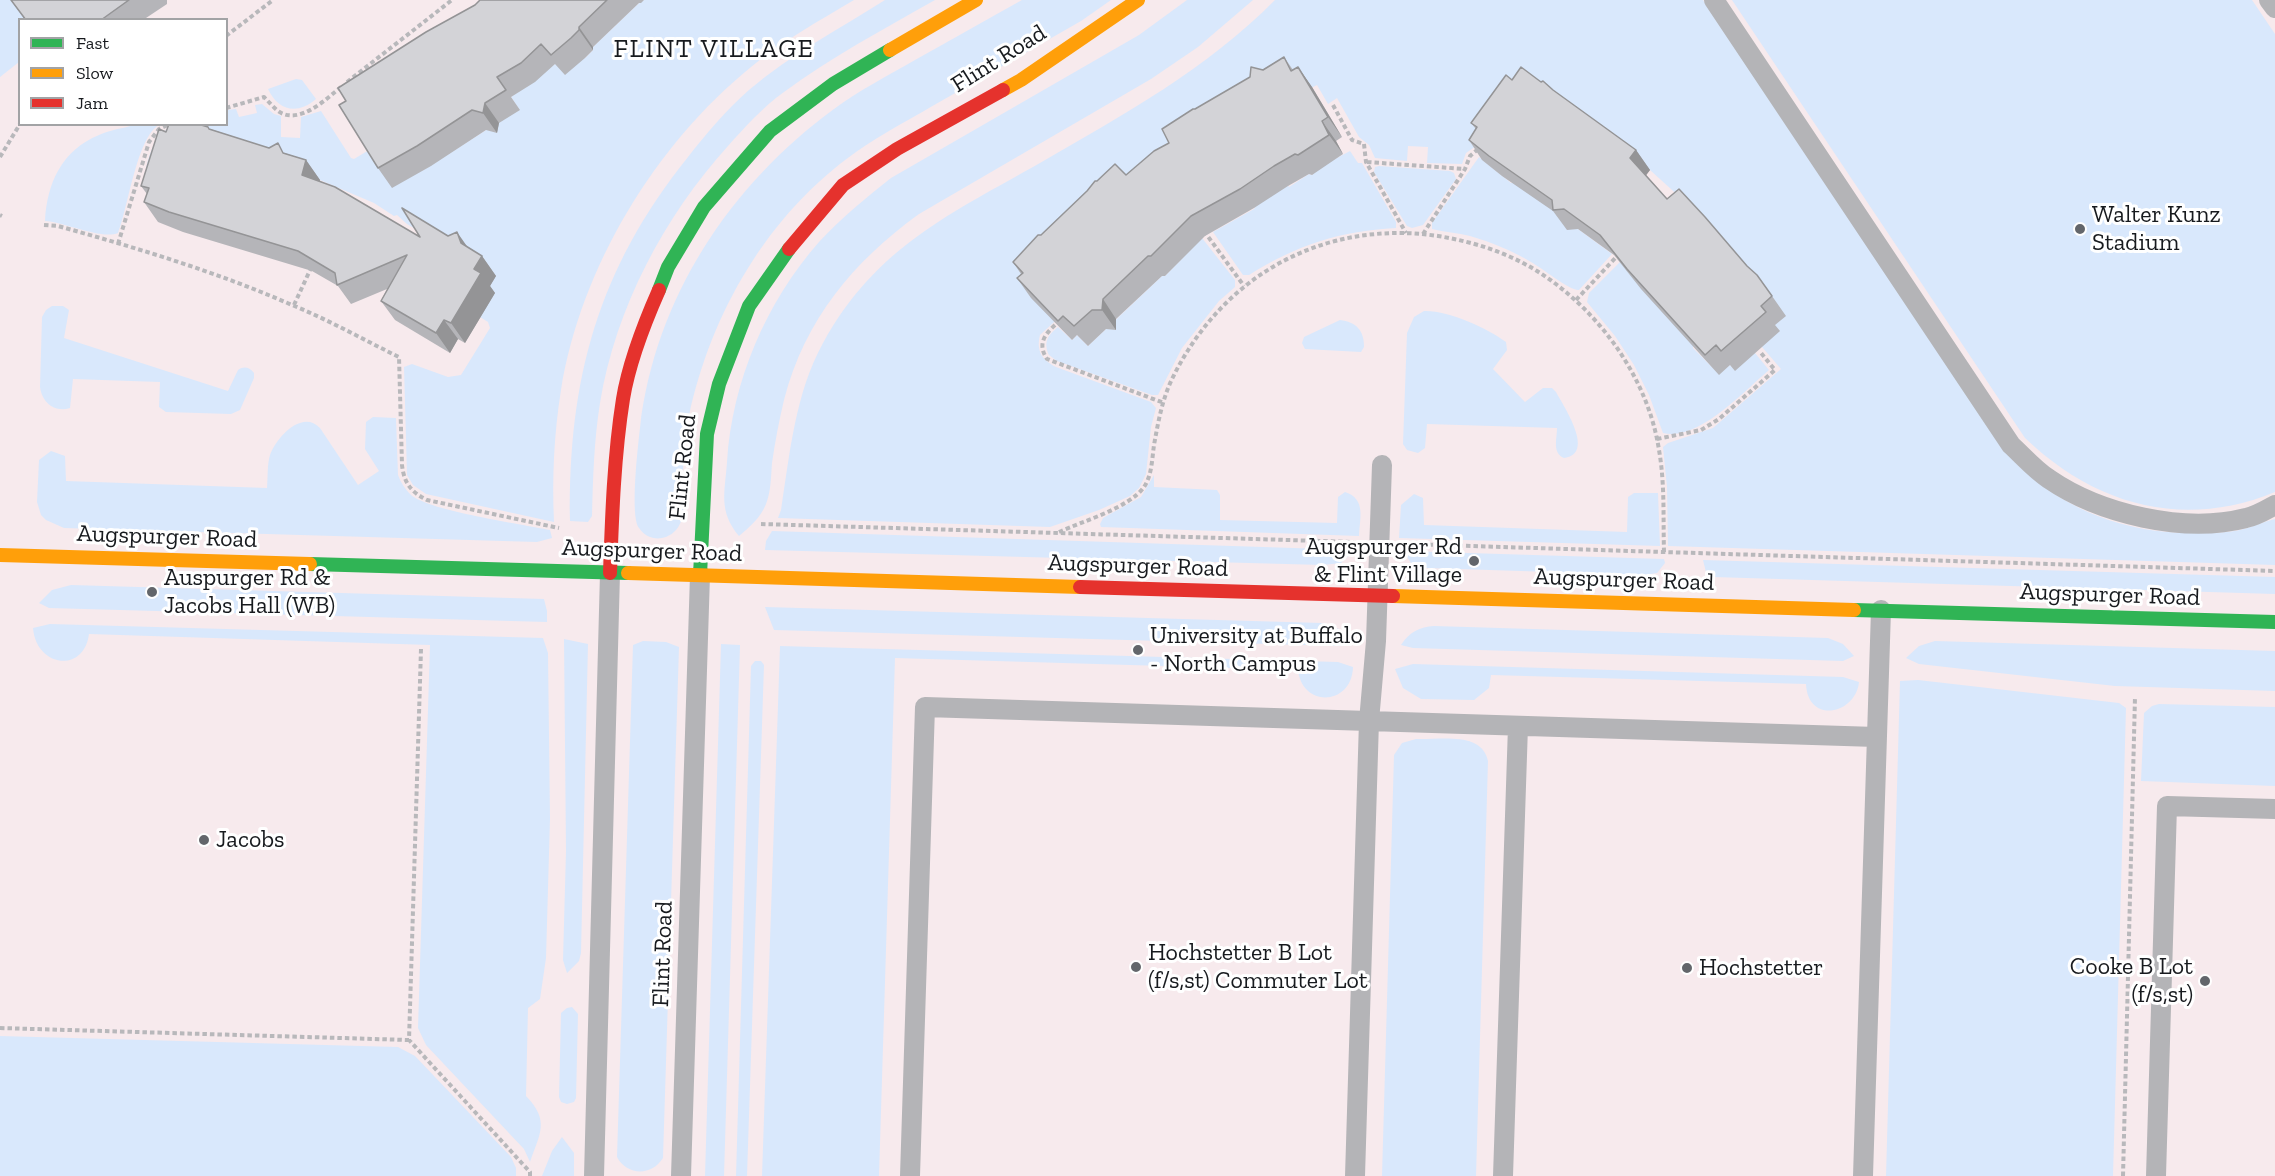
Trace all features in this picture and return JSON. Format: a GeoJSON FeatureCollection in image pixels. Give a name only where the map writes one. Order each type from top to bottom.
{"type":"FeatureCollection","features":[{"type":"Feature","properties":{"kind":"street"},"geometry":{"type":"LineString","coordinates":[[610,573],[612,499],[624,397],[642,330],[663,277],[704,207],[770,131],[833,84],[976,0]]}},
{"type":"Feature","properties":{"kind":"street","name":"Flint Road"},"geometry":{"type":"LineString","coordinates":[[700,575],[707,434],[719,384],[749,306],[780,260],[843,185],[897,149],[1021,80],[1138,0]]}},
{"type":"Feature","properties":{"kind":"street","name":"Augspurger Road"},"geometry":{"type":"LineString","coordinates":[[0,555],[2275,622]]}},
{"type":"Feature","properties":{"kind":"lane"},"geometry":{"type":"LineString","coordinates":[[1714,0],[2011,445],[2047,478],[2085,500],[2146,519],[2201,524],[2246,518],[2275,505]]}},
{"type":"Feature","properties":{"kind":"lane"},"geometry":{"type":"LineString","coordinates":[[2269,0],[2275,9]]}},
{"type":"Feature","properties":{"kind":"lane"},"geometry":{"type":"LineString","coordinates":[[1355,1176],[1369,721],[1378,595],[1382,465]]}},
{"type":"Feature","properties":{"kind":"lane"},"geometry":{"type":"LineString","coordinates":[[594,1176],[610,573]]}},
{"type":"Feature","properties":{"kind":"lane","name":"Flint Road"},"geometry":{"type":"LineString","coordinates":[[681,1176],[700,575]]}},
{"type":"Feature","properties":{"kind":"lane"},"geometry":{"type":"LineString","coordinates":[[1863,1176],[1881,610]]}},
{"type":"Feature","properties":{"kind":"lane"},"geometry":{"type":"LineString","coordinates":[[910,1176],[925,707],[1876,737]]}},
{"type":"Feature","properties":{"kind":"lane"},"geometry":{"type":"LineString","coordinates":[[1503,1176],[1518,726]]}},
{"type":"Feature","properties":{"kind":"lane"},"geometry":{"type":"LineString","coordinates":[[2156,1176],[2167,806],[2275,809]]}},
{"type":"Feature","properties":{"kind":"path"},"geometry":{"type":"LineString","coordinates":[[228,34],[273,0]]}},
{"type":"Feature","properties":{"kind":"path"},"geometry":{"type":"LineString","coordinates":[[228,107],[264,98],[280,113],[292,115],[304,113],[322,102],[452,0]]}},
{"type":"Feature","properties":{"kind":"path"},"geometry":{"type":"LineString","coordinates":[[1333,105],[1352,140],[1364,144],[1366,162],[1406,233]]}},
{"type":"Feature","properties":{"kind":"path"},"geometry":{"type":"LineString","coordinates":[[0,157],[19,126]]}},
{"type":"Feature","properties":{"kind":"path"},"geometry":{"type":"LineString","coordinates":[[118,244],[149,142],[159,129],[166,126]]}},
{"type":"Feature","properties":{"kind":"path"},"geometry":{"type":"LineString","coordinates":[[1423,234],[1465,169],[1470,156],[1480,146]]}},
{"type":"Feature","properties":{"kind":"path"},"geometry":{"type":"LineString","coordinates":[[1366,162],[1465,169]]}},
{"type":"Feature","properties":{"kind":"path"},"geometry":{"type":"LineString","coordinates":[[44,225],[58,226],[237,282],[294,305],[399,357],[403,478],[413,492],[428,500],[559,528]]}},
{"type":"Feature","properties":{"kind":"path"},"geometry":{"type":"LineString","coordinates":[[1199,225],[1244,286]]}},
{"type":"Feature","properties":{"kind":"path"},"geometry":{"type":"LineString","coordinates":[[1056,533],[1121,505],[1136,496],[1145,486],[1151,471],[1159,415],[1170,382],[1188,349],[1209,321],[1244,286],[1294,255],[1319,246],[1369,234],[1406,233],[1423,234],[1488,247],[1518,259],[1544,275],[1576,300],[1607,334],[1623,356],[1648,409],[1657,439],[1663,492],[1664,552]]}},
{"type":"Feature","properties":{"kind":"path"},"geometry":{"type":"LineString","coordinates":[[1576,300],[1626,247]]}},
{"type":"Feature","properties":{"kind":"path"},"geometry":{"type":"LineString","coordinates":[[294,305],[312,266]]}},
{"type":"Feature","properties":{"kind":"path"},"geometry":{"type":"LineString","coordinates":[[1054,325],[1042,340],[1047,359],[1164,403]]}},
{"type":"Feature","properties":{"kind":"path"},"geometry":{"type":"LineString","coordinates":[[1657,439],[1701,430],[1719,418],[1775,370],[1761,353]]}},
{"type":"Feature","properties":{"kind":"path"},"geometry":{"type":"LineString","coordinates":[[761,524],[2275,572]]}},
{"type":"Feature","properties":{"kind":"path"},"geometry":{"type":"LineString","coordinates":[[421,649],[410,1040],[530,1172],[530,1176]]}},
{"type":"Feature","properties":{"kind":"path"},"geometry":{"type":"LineString","coordinates":[[2122,1176],[2135,697]]}},
{"type":"Feature","properties":{"kind":"path"},"geometry":{"type":"LineString","coordinates":[[0,1028],[410,1040]]}},
{"type":"Feature","properties":{"kind":"shaded area","name":"University at Buffalo - North Campus"},"geometry":{"type":"Polygon","coordinates":[[[0,0],[2275,0],[2275,1176],[0,1176],[0,0]]]}},
{"type":"Feature","properties":{"kind":"shaded area"},"geometry":{"type":"Polygon","coordinates":[[[0,0],[20,0],[25,18],[18,18],[18,63],[0,77],[0,0]]]}},
{"type":"Feature","properties":{"kind":"shaded area"},"geometry":{"type":"Polygon","coordinates":[[[644,0],[854,0],[775,49],[716,98],[654,171],[628,212],[605,254],[586,299],[571,344],[561,390],[557,423],[553,472],[554,522],[426,494],[413,485],[407,475],[404,367],[412,364],[448,377],[461,375],[490,328],[488,322],[480,317],[488,289],[495,276],[407,224],[397,215],[394,216],[374,203],[320,180],[297,173],[165,175],[146,168],[151,151],[165,131],[174,126],[228,126],[228,110],[236,109],[239,117],[257,113],[255,105],[262,104],[274,114],[281,116],[281,137],[300,138],[301,117],[321,111],[351,158],[354,159],[369,150],[422,171],[519,109],[511,97],[555,64],[585,58],[593,47],[644,0]]]}},
{"type":"Feature","properties":{"kind":"shaded area"},"geometry":{"type":"Polygon","coordinates":[[[885,0],[935,0],[839,55],[769,104],[705,173],[664,233],[631,298],[607,367],[596,431],[592,516],[588,522],[570,521],[575,420],[583,373],[594,328],[631,241],[657,199],[688,157],[717,122],[741,98],[765,77],[798,54],[885,0]]]}},
{"type":"Feature","properties":{"kind":"shaded area"},"geometry":{"type":"Polygon","coordinates":[[[1022,0],[1111,0],[1081,21],[866,145],[824,177],[796,205],[770,236],[748,269],[728,304],[712,340],[687,425],[683,461],[683,510],[680,524],[671,535],[664,538],[644,534],[636,521],[635,495],[640,428],[648,380],[662,334],[681,290],[704,248],[731,209],[796,139],[834,109],[874,83],[1022,0]]]}},
{"type":"Feature","properties":{"kind":"shaded area"},"geometry":{"type":"Polygon","coordinates":[[[1187,0],[1253,0],[1198,47],[1151,79],[919,214],[895,232],[853,273],[819,318],[793,371],[774,447],[768,499],[758,517],[739,536],[728,518],[724,501],[730,432],[736,402],[744,373],[768,317],[800,265],[819,242],[845,216],[891,178],[1139,35],[1187,0]]]}},
{"type":"Feature","properties":{"kind":"shaded area"},"geometry":{"type":"Polygon","coordinates":[[[1275,0],[1703,0],[1996,439],[2017,464],[2039,483],[2079,508],[2101,517],[2147,529],[2195,533],[2223,532],[2240,530],[2275,519],[2275,565],[1668,546],[1667,487],[1663,447],[1668,443],[1713,428],[1781,369],[1762,347],[1693,209],[1650,170],[1630,156],[1476,146],[1466,153],[1462,164],[1427,163],[1428,147],[1408,146],[1407,161],[1375,158],[1369,145],[1359,137],[1337,98],[1328,104],[1317,85],[1305,91],[1040,335],[1041,354],[1051,364],[1151,402],[1156,408],[1151,427],[1146,474],[1139,488],[1130,496],[1099,510],[1050,527],[778,518],[795,424],[806,383],[823,343],[844,310],[867,282],[891,257],[946,217],[1102,127],[1193,69],[1249,25],[1275,0]]]}},
{"type":"Feature","properties":{"kind":"shaded area","name":"Walter Kunz Stadium"},"geometry":{"type":"Polygon","coordinates":[[[1732,0],[2252,0],[2275,34],[2275,492],[2241,503],[2207,509],[2174,509],[2142,504],[2111,495],[2081,480],[2052,461],[2025,438],[1732,0]]]}},
{"type":"Feature","properties":{"kind":"shaded area"},"geometry":{"type":"Polygon","coordinates":[[[296,79],[302,80],[316,99],[296,109],[277,102],[268,89],[296,79]]]}},
{"type":"Feature","properties":{"kind":"shaded area"},"geometry":{"type":"Polygon","coordinates":[[[130,126],[158,126],[151,132],[139,158],[118,233],[111,235],[93,233],[45,221],[53,181],[66,159],[86,141],[112,130],[130,126]]]}},
{"type":"Feature","properties":{"kind":"shaded area"},"geometry":{"type":"Polygon","coordinates":[[[1350,151],[1358,163],[1362,163],[1396,222],[1396,228],[1356,232],[1319,241],[1284,255],[1249,275],[1243,275],[1213,232],[1254,209],[1280,173],[1289,187],[1350,151]]]}},
{"type":"Feature","properties":{"kind":"shaded area"},"geometry":{"type":"Polygon","coordinates":[[[1479,157],[1511,183],[1566,219],[1575,229],[1612,254],[1579,290],[1569,287],[1531,262],[1502,247],[1470,236],[1432,229],[1432,223],[1479,157]]]}},
{"type":"Feature","properties":{"kind":"shaded area"},"geometry":{"type":"Polygon","coordinates":[[[1375,167],[1450,171],[1454,173],[1456,179],[1423,225],[1412,228],[1407,226],[1374,172],[1375,167]]]}},
{"type":"Feature","properties":{"kind":"shaded area"},"geometry":{"type":"Polygon","coordinates":[[[1202,238],[1235,280],[1235,287],[1219,301],[1182,348],[1158,395],[1152,395],[1057,361],[1049,355],[1046,346],[1048,339],[1058,327],[1072,340],[1077,335],[1088,346],[1162,276],[1165,276],[1202,238]]]}},
{"type":"Feature","properties":{"kind":"shaded area"},"geometry":{"type":"Polygon","coordinates":[[[1620,262],[1693,345],[1693,348],[1719,374],[1730,365],[1735,370],[1755,353],[1769,370],[1734,402],[1705,423],[1677,434],[1663,433],[1649,395],[1634,365],[1615,336],[1587,302],[1589,293],[1620,262]]]}},
{"type":"Feature","properties":{"kind":"shaded area"},"geometry":{"type":"Polygon","coordinates":[[[52,306],[63,306],[69,310],[64,338],[228,391],[238,370],[248,368],[254,373],[254,378],[240,410],[231,414],[166,412],[159,407],[160,382],[73,379],[70,408],[54,408],[46,402],[40,387],[42,317],[52,306]]]}},
{"type":"Feature","properties":{"kind":"shaded area"},"geometry":{"type":"Polygon","coordinates":[[[1424,311],[1444,313],[1467,321],[1506,342],[1507,350],[1493,369],[1525,402],[1543,388],[1552,388],[1556,392],[1578,439],[1573,455],[1564,458],[1558,453],[1557,428],[1427,424],[1425,448],[1418,453],[1407,450],[1403,444],[1407,333],[1414,317],[1424,311]]]}},
{"type":"Feature","properties":{"kind":"shaded area"},"geometry":{"type":"Polygon","coordinates":[[[1340,320],[1355,325],[1361,332],[1364,347],[1361,352],[1305,349],[1302,343],[1304,337],[1340,320]]]}},
{"type":"Feature","properties":{"kind":"shaded area"},"geometry":{"type":"Polygon","coordinates":[[[373,417],[396,418],[398,475],[403,486],[411,495],[421,501],[456,512],[550,530],[552,538],[537,542],[64,528],[46,520],[41,515],[37,502],[39,460],[51,451],[65,456],[66,481],[267,488],[268,463],[273,448],[290,428],[305,422],[313,423],[320,428],[358,485],[379,471],[365,449],[366,422],[373,417]]]}},
{"type":"Feature","properties":{"kind":"shaded area"},"geometry":{"type":"Polygon","coordinates":[[[1154,475],[1154,487],[1217,490],[1220,495],[1220,520],[1337,523],[1338,497],[1345,492],[1352,495],[1359,504],[1361,516],[1359,536],[1101,527],[1103,518],[1141,497],[1154,475]]]}},
{"type":"Feature","properties":{"kind":"shaded area"},"geometry":{"type":"Polygon","coordinates":[[[1634,493],[1658,493],[1660,546],[1399,538],[1401,505],[1414,494],[1423,498],[1424,525],[1627,532],[1628,497],[1634,493]]]}},
{"type":"Feature","properties":{"kind":"shaded area"},"geometry":{"type":"Polygon","coordinates":[[[772,531],[1355,550],[1341,563],[1323,565],[765,550],[766,541],[772,531]]]}},
{"type":"Feature","properties":{"kind":"shaded area"},"geometry":{"type":"Polygon","coordinates":[[[1403,551],[1664,559],[1665,563],[1657,573],[1645,575],[1427,568],[1411,563],[1403,551]]]}},
{"type":"Feature","properties":{"kind":"shaded area"},"geometry":{"type":"Polygon","coordinates":[[[1703,560],[2275,577],[2275,594],[1713,577],[1706,572],[1703,560]]]}},
{"type":"Feature","properties":{"kind":"shaded area"},"geometry":{"type":"Polygon","coordinates":[[[71,585],[544,599],[547,622],[49,608],[39,603],[52,590],[71,585]]]}},
{"type":"Feature","properties":{"kind":"shaded area"},"geometry":{"type":"Polygon","coordinates":[[[765,607],[1322,623],[1339,629],[1349,643],[1339,646],[774,630],[765,607]]]}},
{"type":"Feature","properties":{"kind":"shaded area"},"geometry":{"type":"Polygon","coordinates":[[[50,624],[543,638],[548,653],[550,819],[546,958],[540,999],[528,1008],[526,1096],[538,1113],[541,1128],[530,1162],[524,1149],[426,1045],[418,1028],[430,645],[89,634],[85,647],[79,655],[70,660],[60,661],[42,651],[36,641],[33,628],[50,624]]]}},
{"type":"Feature","properties":{"kind":"shaded area"},"geometry":{"type":"Polygon","coordinates":[[[1434,626],[1828,638],[1843,644],[1854,656],[1843,661],[1413,648],[1401,645],[1415,631],[1434,626]]]}},
{"type":"Feature","properties":{"kind":"shaded area"},"geometry":{"type":"Polygon","coordinates":[[[564,639],[588,644],[581,953],[579,961],[567,973],[563,960],[566,851],[564,639]]]}},
{"type":"Feature","properties":{"kind":"shaded area"},"geometry":{"type":"Polygon","coordinates":[[[643,641],[666,642],[679,647],[663,1158],[653,1168],[640,1171],[627,1168],[617,1157],[633,645],[643,641]]]}},
{"type":"Feature","properties":{"kind":"shaded area"},"geometry":{"type":"Polygon","coordinates":[[[1935,641],[2275,651],[2275,691],[2115,686],[1919,664],[1906,658],[1919,646],[1935,641]]]}},
{"type":"Feature","properties":{"kind":"shaded area"},"geometry":{"type":"Polygon","coordinates":[[[721,644],[740,645],[724,1176],[705,1176],[721,644]]]}},
{"type":"Feature","properties":{"kind":"shaded area"},"geometry":{"type":"Polygon","coordinates":[[[780,646],[1338,662],[1353,667],[1351,680],[1345,689],[1336,695],[1327,697],[1317,696],[1308,691],[1301,682],[1298,670],[895,658],[879,1176],[762,1176],[780,646]]]}},
{"type":"Feature","properties":{"kind":"shaded area"},"geometry":{"type":"Polygon","coordinates":[[[755,661],[761,661],[764,665],[747,1176],[736,1176],[751,666],[755,661]]]}},
{"type":"Feature","properties":{"kind":"shaded area"},"geometry":{"type":"Polygon","coordinates":[[[1413,664],[1843,677],[1859,682],[1850,702],[1841,708],[1832,710],[1823,710],[1815,705],[1809,697],[1806,684],[1491,675],[1489,688],[1474,700],[1421,699],[1403,688],[1395,669],[1413,664]]]}},
{"type":"Feature","properties":{"kind":"shaded area"},"geometry":{"type":"Polygon","coordinates":[[[1918,680],[2119,703],[2126,708],[2113,1176],[1886,1176],[1900,681],[1918,680]]]}},
{"type":"Feature","properties":{"kind":"shaded area"},"geometry":{"type":"Polygon","coordinates":[[[2159,704],[2275,707],[2275,786],[2141,781],[2144,713],[2152,706],[2159,704]]]}},
{"type":"Feature","properties":{"kind":"shaded area"},"geometry":{"type":"Polygon","coordinates":[[[1448,738],[1469,741],[1484,751],[1488,761],[1476,1176],[1382,1176],[1394,755],[1402,743],[1416,739],[1448,738]]]}},
{"type":"Feature","properties":{"kind":"shaded area"},"geometry":{"type":"Polygon","coordinates":[[[572,1007],[578,1014],[576,1098],[574,1102],[567,1104],[561,1102],[559,1097],[561,1013],[572,1007]]]}},
{"type":"Feature","properties":{"kind":"shaded area"},"geometry":{"type":"Polygon","coordinates":[[[0,1036],[398,1047],[415,1056],[511,1157],[516,1168],[516,1176],[0,1176],[0,1036]]]}},
{"type":"Feature","properties":{"kind":"shaded area"},"geometry":{"type":"Polygon","coordinates":[[[562,1137],[574,1153],[574,1176],[542,1176],[552,1151],[562,1137]]]}},
{"type":"Feature","properties":{"kind":"building"},"geometry":{"type":"Polygon","coordinates":[[[11,0],[129,0],[104,18],[24,18],[11,0]]]}},
{"type":"Feature","properties":{"kind":"building"},"geometry":{"type":"Polygon","coordinates":[[[480,0],[607,0],[571,38],[551,55],[541,44],[521,63],[497,77],[506,90],[485,103],[483,113],[472,110],[378,168],[339,105],[346,101],[338,88],[480,0]]]}},
{"type":"Feature","properties":{"kind":"building"},"geometry":{"type":"Polygon","coordinates":[[[1284,57],[1291,71],[1298,67],[1328,117],[1322,121],[1329,135],[1191,216],[1103,299],[1102,310],[1092,310],[1074,326],[1063,316],[1058,321],[1017,278],[1023,273],[1013,262],[1038,235],[1041,235],[1115,164],[1126,175],[1154,151],[1169,143],[1162,129],[1250,77],[1251,67],[1263,70],[1284,57]]]}},
{"type":"Feature","properties":{"kind":"building"},"geometry":{"type":"Polygon","coordinates":[[[1521,67],[1636,150],[1630,158],[1667,199],[1679,189],[1757,275],[1772,296],[1761,306],[1766,312],[1721,351],[1716,345],[1705,355],[1627,269],[1600,235],[1564,209],[1553,210],[1552,200],[1469,140],[1477,127],[1471,123],[1506,75],[1512,80],[1521,67]]]}},
{"type":"Feature","properties":{"kind":"building"},"geometry":{"type":"Polygon","coordinates":[[[168,126],[205,126],[269,148],[278,143],[283,153],[306,160],[302,175],[335,187],[420,237],[402,208],[448,236],[457,232],[461,243],[482,256],[474,269],[481,273],[451,323],[444,320],[436,333],[381,301],[407,255],[337,285],[335,273],[298,251],[169,212],[144,202],[149,188],[141,186],[159,129],[166,132],[168,126]]]}},
{"type":"Feature","properties":{"kind":"traffic: fast"},"geometry":{"type":"LineString","coordinates":[[659,290],[668,267],[704,207],[770,131],[833,84],[890,50]]}},
{"type":"Feature","properties":{"kind":"traffic: fast"},"geometry":{"type":"LineString","coordinates":[[700,575],[707,434],[719,384],[749,306],[789,249]]}},
{"type":"Feature","properties":{"kind":"traffic: fast"},"geometry":{"type":"LineString","coordinates":[[310,564],[628,573]]}},
{"type":"Feature","properties":{"kind":"traffic: fast"},"geometry":{"type":"LineString","coordinates":[[1854,610],[2275,622]]}},
{"type":"Feature","properties":{"kind":"traffic: slow"},"geometry":{"type":"LineString","coordinates":[[890,50],[976,0]]}},
{"type":"Feature","properties":{"kind":"traffic: slow"},"geometry":{"type":"LineString","coordinates":[[1003,90],[1138,0]]}},
{"type":"Feature","properties":{"kind":"traffic: slow"},"geometry":{"type":"LineString","coordinates":[[0,555],[310,564]]}},
{"type":"Feature","properties":{"kind":"traffic: slow"},"geometry":{"type":"LineString","coordinates":[[628,573],[1080,587]]}},
{"type":"Feature","properties":{"kind":"traffic: slow"},"geometry":{"type":"LineString","coordinates":[[1393,596],[1854,610]]}},
{"type":"Feature","properties":{"kind":"traffic: jam"},"geometry":{"type":"LineString","coordinates":[[789,249],[843,185],[897,149],[1003,90]]}},
{"type":"Feature","properties":{"kind":"traffic: jam"},"geometry":{"type":"LineString","coordinates":[[610,573],[615,464],[623,399],[638,343],[659,290]]}},
{"type":"Feature","properties":{"kind":"traffic: jam"},"geometry":{"type":"LineString","coordinates":[[1080,587],[1393,596]]}},
{"type":"Feature","properties":{"kind":"place","name":"Walter Kunz Stadium"},"geometry":{"type":"Point","coordinates":[2080,229]}},
{"type":"Feature","properties":{"kind":"place","name":"Augspurger Rd & Flint Village"},"geometry":{"type":"Point","coordinates":[1474,561]}},
{"type":"Feature","properties":{"kind":"place","name":"Auspurger Rd & Jacobs Hall (WB)"},"geometry":{"type":"Point","coordinates":[152,592]}},
{"type":"Feature","properties":{"kind":"place","name":"University at Buffalo - North Campus"},"geometry":{"type":"Point","coordinates":[1138,650]}},
{"type":"Feature","properties":{"kind":"place","name":"Jacobs"},"geometry":{"type":"Point","coordinates":[204,840]}},
{"type":"Feature","properties":{"kind":"place","name":"Hochstetter B Lot (f/s,st) Commuter Lot"},"geometry":{"type":"Point","coordinates":[1136,967]}},
{"type":"Feature","properties":{"kind":"place","name":"Hochstetter"},"geometry":{"type":"Point","coordinates":[1687,968]}},
{"type":"Feature","properties":{"kind":"place","name":"Cooke B Lot (f/s,st)"},"geometry":{"type":"Point","coordinates":[2205,981]}},
{"type":"Feature","properties":{"kind":"district","name":"FLINT VILLAGE"},"geometry":{"type":"Point","coordinates":[714,50]}}]}
